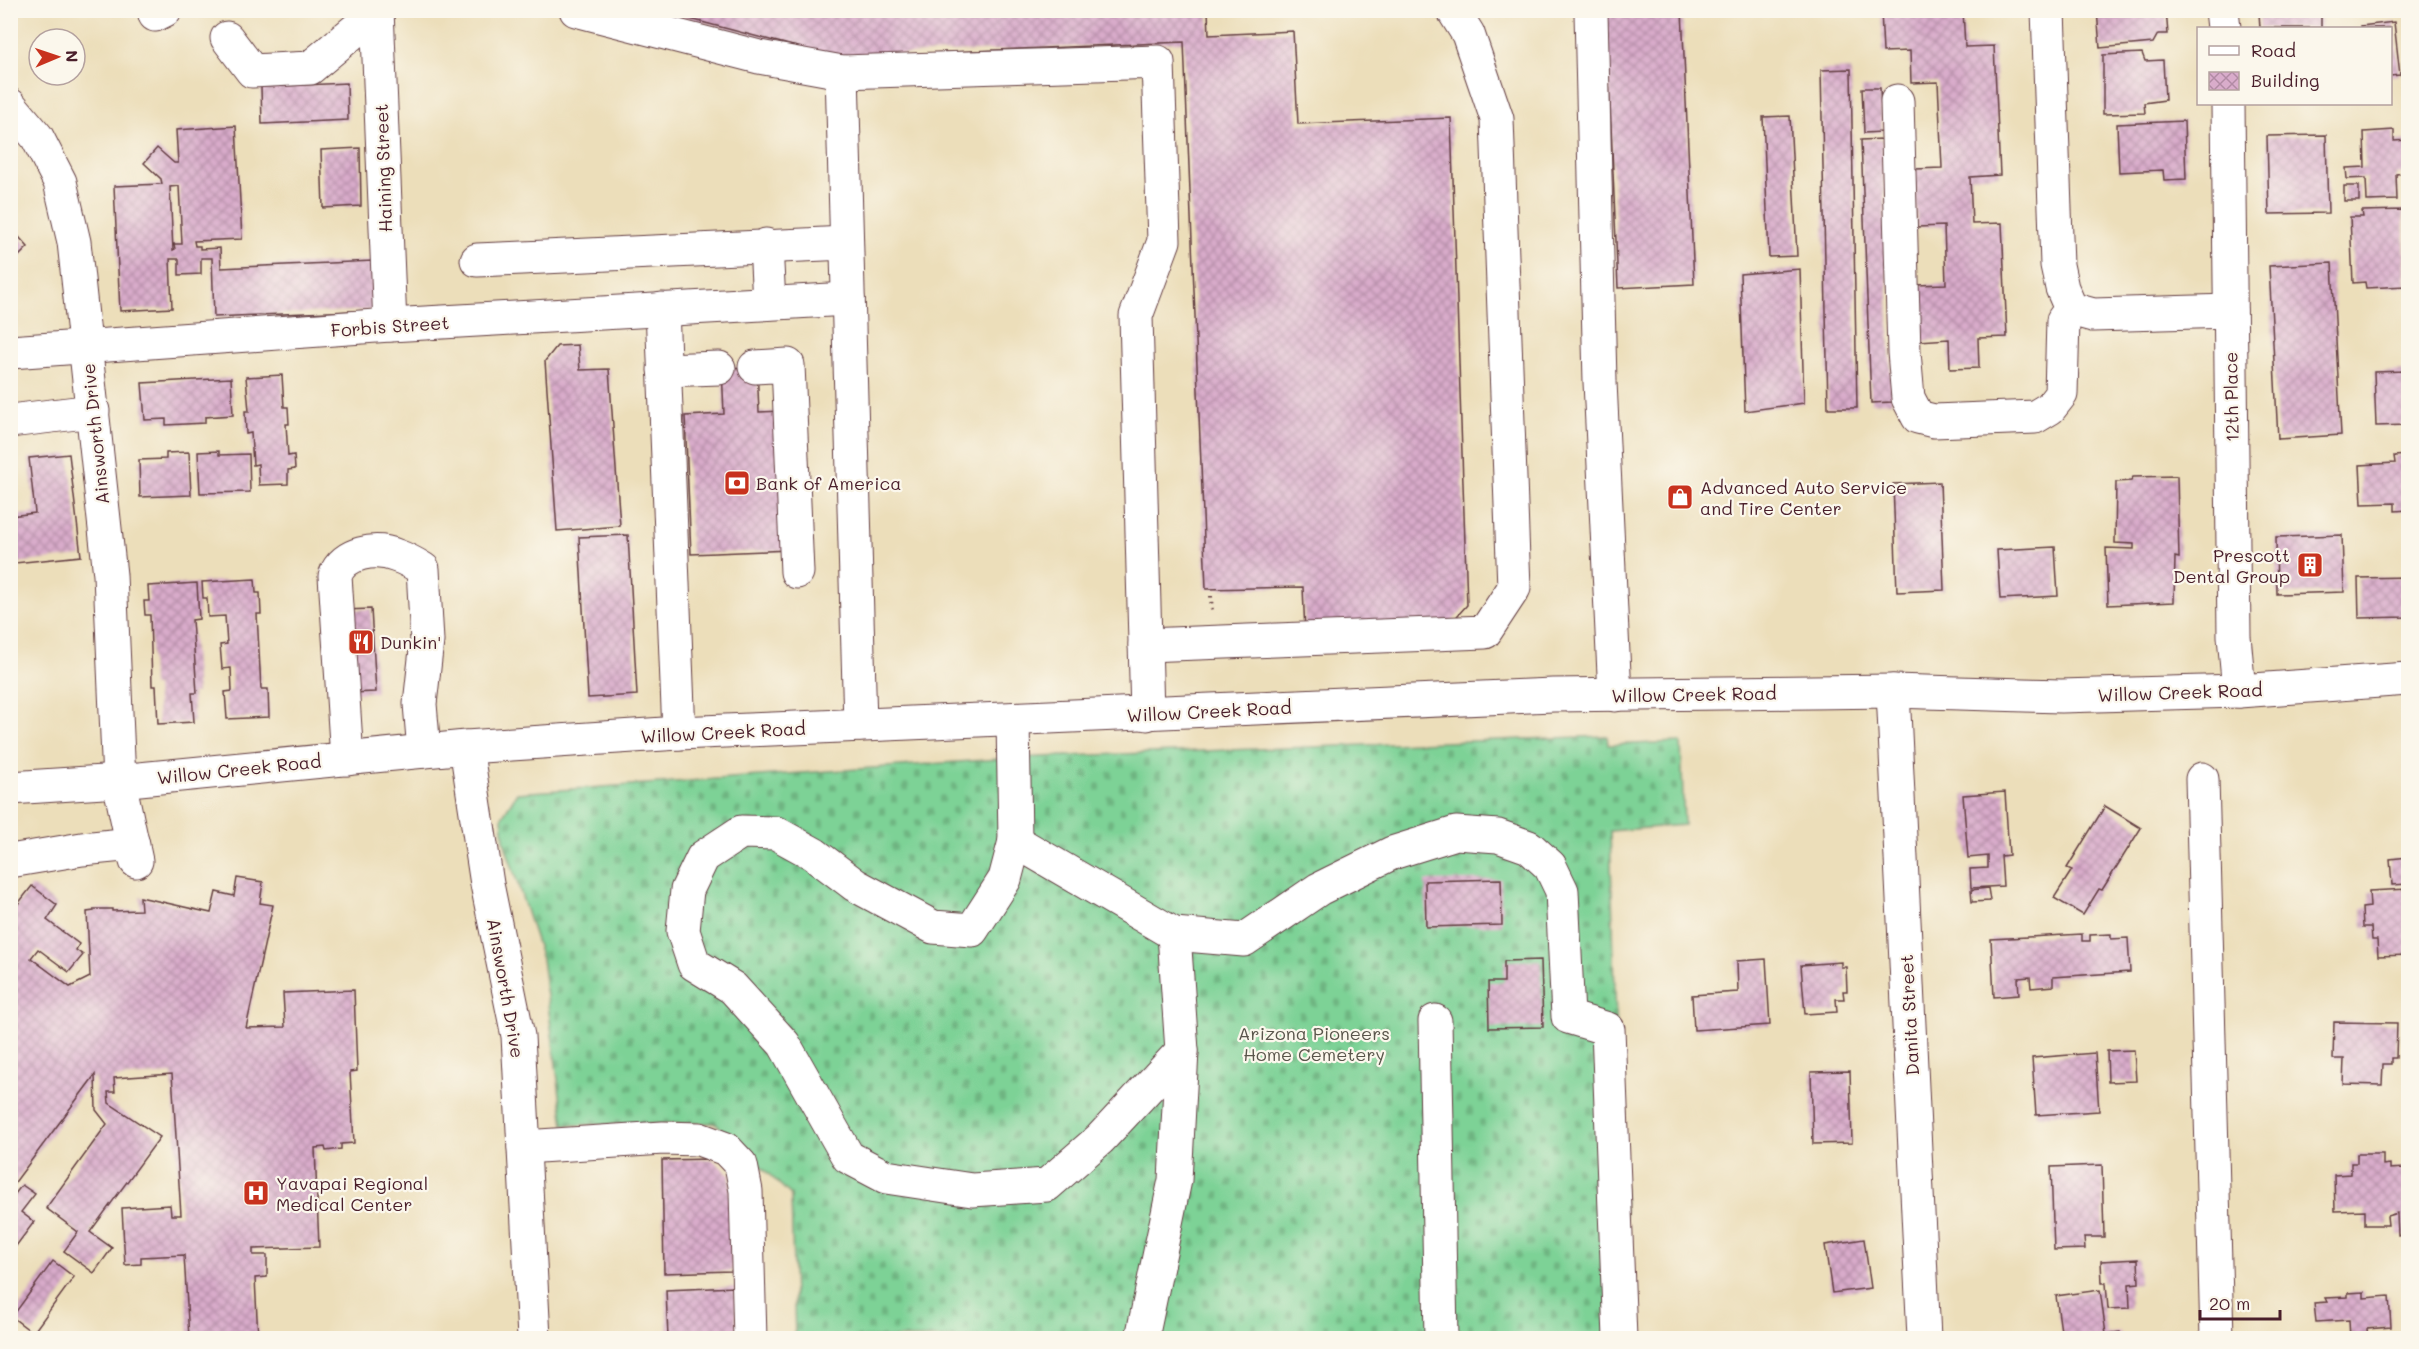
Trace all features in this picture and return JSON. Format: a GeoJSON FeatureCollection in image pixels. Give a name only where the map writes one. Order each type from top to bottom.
{"type":"FeatureCollection","features":[{"type":"Feature","properties":{"kind":"street"},"geometry":{"type":"LineString","coordinates":[[576,10],[759,57],[842,72],[1158,62],[1164,241],[1136,316],[1147,714]]}},
{"type":"Feature","properties":{"kind":"street"},"geometry":{"type":"LineString","coordinates":[[1145,645],[1485,632],[1514,588],[1497,119],[1468,34],[1453,10]]}},
{"type":"Feature","properties":{"kind":"street"},"geometry":{"type":"LineString","coordinates":[[2048,10],[2057,265],[2062,288],[2071,309]]}},
{"type":"Feature","properties":{"kind":"street"},"geometry":{"type":"LineString","coordinates":[[2223,10],[2224,27]]}},
{"type":"Feature","properties":{"kind":"street"},"geometry":{"type":"LineString","coordinates":[[227,38],[252,71],[310,68],[377,11]]}},
{"type":"Feature","properties":{"kind":"street","name":"Haining Street"},"geometry":{"type":"LineString","coordinates":[[377,11],[390,325]]}},
{"type":"Feature","properties":{"kind":"street"},"geometry":{"type":"LineString","coordinates":[[1591,13],[1600,382],[1615,694]]}},
{"type":"Feature","properties":{"kind":"street"},"geometry":{"type":"LineString","coordinates":[[842,72],[860,725]]}},
{"type":"Feature","properties":{"kind":"street"},"geometry":{"type":"LineString","coordinates":[[1897,100],[1904,352],[1908,398],[1918,417],[1934,422],[2034,417],[2050,408],[2061,394],[2063,320],[2071,309]]}},
{"type":"Feature","properties":{"kind":"street","name":"Ainsworth Drive"},"geometry":{"type":"LineString","coordinates":[[10,105],[37,137],[60,182],[74,242],[110,575],[119,781],[134,853],[82,849],[10,861]]}},
{"type":"Feature","properties":{"kind":"street","name":"12th Place"},"geometry":{"type":"LineString","coordinates":[[2228,105],[2234,636],[2239,691]]}},
{"type":"Feature","properties":{"kind":"street"},"geometry":{"type":"LineString","coordinates":[[477,260],[846,243]]}},
{"type":"Feature","properties":{"kind":"street"},"geometry":{"type":"LineString","coordinates":[[766,245],[769,303]]}},
{"type":"Feature","properties":{"kind":"street","name":"Forbis Street"},"geometry":{"type":"LineString","coordinates":[[10,352],[390,325],[848,299]]}},
{"type":"Feature","properties":{"kind":"street"},"geometry":{"type":"LineString","coordinates":[[662,309],[679,733]]}},
{"type":"Feature","properties":{"kind":"street"},"geometry":{"type":"LineString","coordinates":[[2071,309],[2093,315],[2230,311]]}},
{"type":"Feature","properties":{"kind":"street"},"geometry":{"type":"LineString","coordinates":[[755,367],[788,365],[797,572]]}},
{"type":"Feature","properties":{"kind":"street"},"geometry":{"type":"LineString","coordinates":[[664,370],[719,368]]}},
{"type":"Feature","properties":{"kind":"street"},"geometry":{"type":"LineString","coordinates":[[10,421],[93,411]]}},
{"type":"Feature","properties":{"kind":"street"},"geometry":{"type":"LineString","coordinates":[[347,759],[335,576],[338,567],[355,554],[395,554],[423,569],[427,641],[420,704],[424,752]]}},
{"type":"Feature","properties":{"kind":"street","name":"Willow Creek Road"},"geometry":{"type":"LineString","coordinates":[[10,788],[119,781],[466,747],[679,733],[1541,696],[1893,691],[2061,696],[2239,691],[2409,679]]}},
{"type":"Feature","properties":{"kind":"street","name":"Danita Street"},"geometry":{"type":"LineString","coordinates":[[1893,691],[1924,1338]]}},
{"type":"Feature","properties":{"kind":"street"},"geometry":{"type":"LineString","coordinates":[[1013,719],[1015,841],[1005,879],[972,930],[933,927],[855,885],[814,854],[776,833],[741,832],[703,857],[687,890],[683,931],[694,964],[733,988],[784,1044],[848,1157],[886,1177],[972,1190],[1047,1185],[1100,1139],[1182,1051]]}},
{"type":"Feature","properties":{"kind":"street","name":"Ainsworth Drive"},"geometry":{"type":"LineString","coordinates":[[466,747],[487,884],[518,1036],[534,1338]]}},
{"type":"Feature","properties":{"kind":"street"},"geometry":{"type":"LineString","coordinates":[[2202,779],[2217,1338]]}},
{"type":"Feature","properties":{"kind":"street"},"geometry":{"type":"LineString","coordinates":[[1015,841],[1174,934],[1244,940],[1319,889],[1392,853],[1456,833],[1498,836],[1529,847],[1550,866],[1562,891],[1568,1017],[1608,1029],[1620,1338]]}},
{"type":"Feature","properties":{"kind":"street"},"geometry":{"type":"LineString","coordinates":[[1142,1338],[1175,1180],[1182,1051],[1174,934]]}},
{"type":"Feature","properties":{"kind":"street"},"geometry":{"type":"LineString","coordinates":[[1435,1021],[1441,1338]]}},
{"type":"Feature","properties":{"kind":"street"},"geometry":{"type":"LineString","coordinates":[[524,1147],[663,1138],[699,1139],[726,1149],[741,1164],[746,1191],[750,1338]]}},
{"type":"Feature","properties":{"kind":"green space","name":"Arizona Pioneers Home Cemetery"},"geometry":{"type":"Polygon","coordinates":[[[1607,736],[1608,745],[1681,742],[1684,825],[1610,831],[1616,1021],[1631,1338],[795,1338],[791,1195],[715,1123],[564,1125],[542,959],[504,841],[502,817],[517,793],[1014,758],[1607,736]]]}},
{"type":"Feature","properties":{"kind":"building"},"geometry":{"type":"Polygon","coordinates":[[[656,10],[1208,10],[1209,35],[1293,31],[1298,124],[1451,118],[1467,605],[1449,625],[1305,633],[1303,587],[1206,589],[1184,42],[835,57],[656,10]]]}},
{"type":"Feature","properties":{"kind":"building"},"geometry":{"type":"Polygon","coordinates":[[[1606,10],[1682,10],[1694,284],[1618,288],[1606,10]]]}},
{"type":"Feature","properties":{"kind":"building"},"geometry":{"type":"Polygon","coordinates":[[[1881,10],[1963,10],[1965,47],[1994,46],[2000,175],[1970,177],[1972,224],[2002,223],[2007,337],[1978,338],[1979,368],[1950,369],[1949,339],[1919,341],[1916,285],[1946,284],[1944,226],[1917,227],[1915,169],[1942,168],[1938,82],[1911,83],[1910,51],[1883,52],[1881,10]]]}},
{"type":"Feature","properties":{"kind":"building"},"geometry":{"type":"Polygon","coordinates":[[[2097,10],[2166,10],[2168,34],[2158,34],[2153,43],[2100,48],[2097,10]]]}},
{"type":"Feature","properties":{"kind":"building"},"geometry":{"type":"Polygon","coordinates":[[[2321,10],[2321,27],[2260,27],[2259,13],[2321,10]]]}},
{"type":"Feature","properties":{"kind":"building"},"geometry":{"type":"Polygon","coordinates":[[[2394,22],[2400,75],[2392,76],[2392,27],[2361,26],[2394,22]]]}},
{"type":"Feature","properties":{"kind":"building"},"geometry":{"type":"Polygon","coordinates":[[[2142,53],[2145,61],[2163,60],[2165,100],[2144,103],[2145,113],[2103,114],[2103,55],[2142,53]]]}},
{"type":"Feature","properties":{"kind":"building"},"geometry":{"type":"Polygon","coordinates":[[[1851,69],[1857,408],[1828,408],[1821,70],[1851,69]]]}},
{"type":"Feature","properties":{"kind":"building"},"geometry":{"type":"Polygon","coordinates":[[[347,83],[348,120],[262,124],[261,87],[347,83]]]}},
{"type":"Feature","properties":{"kind":"building"},"geometry":{"type":"Polygon","coordinates":[[[1862,88],[1880,88],[1882,132],[1864,133],[1862,88]]]}},
{"type":"Feature","properties":{"kind":"building"},"geometry":{"type":"Polygon","coordinates":[[[1790,116],[1797,256],[1769,257],[1763,117],[1790,116]]]}},
{"type":"Feature","properties":{"kind":"building"},"geometry":{"type":"Polygon","coordinates":[[[2184,121],[2186,179],[2164,180],[2163,170],[2119,172],[2117,124],[2184,121]]]}},
{"type":"Feature","properties":{"kind":"building"},"geometry":{"type":"Polygon","coordinates":[[[236,126],[242,239],[194,241],[195,246],[200,246],[200,249],[220,248],[221,268],[373,261],[375,310],[214,317],[212,258],[201,258],[201,274],[179,275],[179,259],[170,259],[172,308],[120,311],[114,186],[162,184],[161,179],[144,163],[157,148],[174,163],[178,163],[176,130],[236,126]],[[179,186],[170,187],[173,250],[175,249],[174,244],[182,244],[179,186]]]}},
{"type":"Feature","properties":{"kind":"building"},"geometry":{"type":"Polygon","coordinates":[[[2394,130],[2394,141],[2408,140],[2407,173],[2396,174],[2397,200],[2367,201],[2366,178],[2347,179],[2346,168],[2365,167],[2364,132],[2394,130]]]}},
{"type":"Feature","properties":{"kind":"building"},"geometry":{"type":"Polygon","coordinates":[[[2326,135],[2328,213],[2269,214],[2267,136],[2326,135]]]}},
{"type":"Feature","properties":{"kind":"building"},"geometry":{"type":"Polygon","coordinates":[[[1882,139],[1892,402],[1871,403],[1861,140],[1882,139]]]}},
{"type":"Feature","properties":{"kind":"building"},"geometry":{"type":"Polygon","coordinates":[[[360,148],[361,206],[323,208],[321,150],[360,148]]]}},
{"type":"Feature","properties":{"kind":"building"},"geometry":{"type":"Polygon","coordinates":[[[2344,186],[2359,186],[2359,201],[2344,201],[2344,186]]]}},
{"type":"Feature","properties":{"kind":"building"},"geometry":{"type":"Polygon","coordinates":[[[2403,210],[2406,286],[2366,288],[2365,282],[2353,283],[2350,217],[2363,217],[2362,211],[2403,210]]]}},
{"type":"Feature","properties":{"kind":"building"},"geometry":{"type":"Polygon","coordinates":[[[10,227],[28,247],[10,265],[10,227]]]}},
{"type":"Feature","properties":{"kind":"building"},"geometry":{"type":"Polygon","coordinates":[[[2332,263],[2341,435],[2278,439],[2269,266],[2332,263]]]}},
{"type":"Feature","properties":{"kind":"building"},"geometry":{"type":"Polygon","coordinates":[[[1800,269],[1804,403],[1745,411],[1740,274],[1800,269]]]}},
{"type":"Feature","properties":{"kind":"building"},"geometry":{"type":"Polygon","coordinates":[[[578,345],[580,370],[609,369],[620,526],[557,531],[545,361],[557,346],[578,345]]]}},
{"type":"Feature","properties":{"kind":"building","name":"Bank of America"},"geometry":{"type":"Polygon","coordinates":[[[757,367],[759,412],[783,411],[789,550],[691,554],[685,416],[724,414],[722,368],[757,367]]]}},
{"type":"Feature","properties":{"kind":"building"},"geometry":{"type":"Polygon","coordinates":[[[2406,371],[2407,425],[2376,426],[2374,372],[2406,371]]]}},
{"type":"Feature","properties":{"kind":"building"},"geometry":{"type":"Polygon","coordinates":[[[282,375],[284,407],[288,407],[289,424],[286,424],[288,456],[294,455],[295,469],[288,470],[288,484],[259,485],[258,464],[253,465],[251,433],[246,434],[245,411],[249,411],[246,377],[282,375]]]}},
{"type":"Feature","properties":{"kind":"building"},"geometry":{"type":"Polygon","coordinates":[[[231,378],[233,415],[205,417],[205,423],[166,425],[166,419],[145,420],[142,383],[231,378]]]}},
{"type":"Feature","properties":{"kind":"building"},"geometry":{"type":"Polygon","coordinates":[[[219,451],[219,455],[249,454],[250,492],[200,493],[198,452],[219,451]]]}},
{"type":"Feature","properties":{"kind":"building"},"geometry":{"type":"Polygon","coordinates":[[[189,452],[191,495],[140,497],[139,460],[166,459],[166,453],[189,452]]]}},
{"type":"Feature","properties":{"kind":"building"},"geometry":{"type":"Polygon","coordinates":[[[69,454],[81,556],[15,563],[10,516],[35,513],[29,458],[69,454]]]}},
{"type":"Feature","properties":{"kind":"building"},"geometry":{"type":"Polygon","coordinates":[[[2408,455],[2408,510],[2395,511],[2395,503],[2362,504],[2360,465],[2395,463],[2394,456],[2408,455]]]}},
{"type":"Feature","properties":{"kind":"building"},"geometry":{"type":"Polygon","coordinates":[[[2177,476],[2179,558],[2175,557],[2174,602],[2108,605],[2106,548],[2134,549],[2134,544],[2115,543],[2116,482],[2131,481],[2133,477],[2177,476]]]}},
{"type":"Feature","properties":{"kind":"building"},"geometry":{"type":"Polygon","coordinates":[[[1940,482],[1944,590],[1897,592],[1893,484],[1940,482]]]}},
{"type":"Feature","properties":{"kind":"building"},"geometry":{"type":"Polygon","coordinates":[[[628,535],[637,695],[588,698],[579,537],[628,535]]]}},
{"type":"Feature","properties":{"kind":"building","name":"Prescott Dental Group"},"geometry":{"type":"Polygon","coordinates":[[[2342,535],[2344,592],[2277,594],[2276,537],[2342,535]]]}},
{"type":"Feature","properties":{"kind":"building"},"geometry":{"type":"Polygon","coordinates":[[[2055,547],[2058,596],[2000,599],[1997,550],[2055,547]]]}},
{"type":"Feature","properties":{"kind":"building"},"geometry":{"type":"Polygon","coordinates":[[[2408,577],[2408,617],[2359,618],[2358,578],[2408,577]]]}},
{"type":"Feature","properties":{"kind":"building"},"geometry":{"type":"Polygon","coordinates":[[[255,579],[256,593],[260,593],[261,614],[257,614],[261,689],[268,689],[269,717],[227,719],[225,692],[232,691],[231,668],[222,669],[220,645],[227,644],[225,616],[208,617],[207,598],[203,598],[202,582],[255,579]]]}},
{"type":"Feature","properties":{"kind":"building"},"geometry":{"type":"Polygon","coordinates":[[[197,583],[199,619],[192,620],[197,693],[192,693],[194,722],[158,724],[156,686],[152,686],[150,615],[145,615],[144,601],[149,601],[148,586],[197,583]]]}},
{"type":"Feature","properties":{"kind":"building","name":"Dunkin'"},"geometry":{"type":"Polygon","coordinates":[[[371,609],[376,692],[349,693],[344,610],[371,609]]]}},
{"type":"Feature","properties":{"kind":"building"},"geometry":{"type":"Polygon","coordinates":[[[2005,792],[2009,855],[2001,856],[2003,886],[1971,888],[1970,869],[1988,868],[1988,856],[1968,858],[1963,795],[2005,792]]]}},
{"type":"Feature","properties":{"kind":"building"},"geometry":{"type":"Polygon","coordinates":[[[2105,806],[2141,828],[2102,890],[2099,889],[2083,915],[2054,898],[2072,870],[2067,868],[2105,806]]]}},
{"type":"Feature","properties":{"kind":"building"},"geometry":{"type":"Polygon","coordinates":[[[2408,857],[2408,884],[2392,885],[2390,859],[2408,857]]]}},
{"type":"Feature","properties":{"kind":"building"},"geometry":{"type":"Polygon","coordinates":[[[237,878],[263,882],[260,903],[273,905],[246,1028],[285,1027],[283,993],[354,990],[357,1071],[350,1072],[354,1143],[341,1144],[341,1149],[326,1151],[325,1147],[315,1148],[319,1247],[253,1249],[253,1255],[267,1255],[267,1277],[255,1278],[258,1338],[189,1338],[184,1255],[141,1257],[141,1264],[125,1265],[122,1208],[170,1205],[171,1215],[181,1215],[172,1074],[114,1078],[115,1092],[108,1092],[109,1103],[160,1137],[90,1232],[112,1248],[94,1273],[64,1251],[78,1232],[46,1208],[107,1124],[96,1110],[95,1075],[10,1189],[10,914],[32,886],[57,905],[47,920],[79,944],[76,950],[83,955],[69,972],[38,949],[31,958],[70,987],[90,977],[87,912],[94,911],[94,909],[141,910],[140,897],[211,913],[216,892],[234,896],[237,878]]]}},
{"type":"Feature","properties":{"kind":"building"},"geometry":{"type":"Polygon","coordinates":[[[1501,879],[1502,925],[1426,927],[1425,881],[1501,879]]]}},
{"type":"Feature","properties":{"kind":"building"},"geometry":{"type":"Polygon","coordinates":[[[1988,888],[1990,901],[1972,902],[1971,890],[1988,888]]]}},
{"type":"Feature","properties":{"kind":"building"},"geometry":{"type":"Polygon","coordinates":[[[2408,889],[2408,955],[2378,956],[2377,940],[2372,940],[2371,927],[2363,927],[2362,908],[2370,907],[2369,891],[2408,889]]]}},
{"type":"Feature","properties":{"kind":"building"},"geometry":{"type":"Polygon","coordinates":[[[2082,934],[2082,941],[2090,941],[2090,935],[2111,934],[2111,939],[2128,938],[2130,972],[2053,977],[2053,986],[2031,988],[2030,977],[2018,978],[2019,995],[1994,997],[1991,939],[2082,934]]]}},
{"type":"Feature","properties":{"kind":"building"},"geometry":{"type":"Polygon","coordinates":[[[1766,959],[1770,1025],[1694,1030],[1692,995],[1738,992],[1737,961],[1766,959]]]}},
{"type":"Feature","properties":{"kind":"building"},"geometry":{"type":"Polygon","coordinates":[[[1541,960],[1543,1027],[1489,1028],[1488,982],[1504,982],[1504,961],[1541,960]]]}},
{"type":"Feature","properties":{"kind":"building"},"geometry":{"type":"Polygon","coordinates":[[[1841,962],[1841,967],[1846,967],[1847,991],[1843,991],[1844,999],[1836,999],[1837,1012],[1805,1014],[1801,965],[1841,962]]]}},
{"type":"Feature","properties":{"kind":"building"},"geometry":{"type":"Polygon","coordinates":[[[2334,1022],[2397,1023],[2396,1058],[2391,1058],[2391,1064],[2383,1064],[2382,1085],[2343,1084],[2344,1059],[2333,1059],[2334,1022]]]}},
{"type":"Feature","properties":{"kind":"building"},"geometry":{"type":"Polygon","coordinates":[[[2134,1050],[2136,1081],[2108,1082],[2107,1051],[2134,1050]]]}},
{"type":"Feature","properties":{"kind":"building"},"geometry":{"type":"Polygon","coordinates":[[[2095,1053],[2099,1111],[2036,1115],[2032,1058],[2095,1053]]]}},
{"type":"Feature","properties":{"kind":"building"},"geometry":{"type":"Polygon","coordinates":[[[1850,1071],[1852,1143],[1813,1144],[1811,1072],[1850,1071]]]}},
{"type":"Feature","properties":{"kind":"building"},"geometry":{"type":"Polygon","coordinates":[[[2357,1154],[2383,1154],[2383,1165],[2390,1164],[2390,1169],[2404,1168],[2405,1202],[2408,1202],[2408,1235],[2398,1235],[2397,1213],[2387,1216],[2388,1225],[2365,1225],[2365,1210],[2335,1211],[2334,1175],[2351,1174],[2351,1163],[2357,1163],[2357,1154]]]}},
{"type":"Feature","properties":{"kind":"building"},"geometry":{"type":"Polygon","coordinates":[[[712,1159],[730,1175],[732,1271],[664,1273],[662,1160],[712,1159]]]}},
{"type":"Feature","properties":{"kind":"building"},"geometry":{"type":"Polygon","coordinates":[[[2102,1165],[2104,1237],[2084,1237],[2085,1249],[2054,1250],[2051,1167],[2102,1165]]]}},
{"type":"Feature","properties":{"kind":"building"},"geometry":{"type":"Polygon","coordinates":[[[22,1185],[35,1194],[21,1212],[34,1222],[10,1254],[10,1200],[22,1185]]]}},
{"type":"Feature","properties":{"kind":"building"},"geometry":{"type":"Polygon","coordinates":[[[1864,1239],[1871,1288],[1832,1293],[1825,1245],[1864,1239]]]}},
{"type":"Feature","properties":{"kind":"building"},"geometry":{"type":"Polygon","coordinates":[[[2138,1259],[2139,1283],[2129,1284],[2130,1308],[2108,1309],[2106,1283],[2102,1283],[2101,1261],[2138,1259]]]}},
{"type":"Feature","properties":{"kind":"building"},"geometry":{"type":"Polygon","coordinates":[[[53,1261],[74,1277],[33,1333],[12,1317],[53,1261]]]}},
{"type":"Feature","properties":{"kind":"building"},"geometry":{"type":"Polygon","coordinates":[[[735,1287],[737,1338],[668,1338],[666,1290],[735,1287]]]}},
{"type":"Feature","properties":{"kind":"building"},"geometry":{"type":"Polygon","coordinates":[[[2100,1290],[2106,1334],[2120,1332],[2121,1338],[2062,1338],[2056,1296],[2100,1290]]]}},
{"type":"Feature","properties":{"kind":"building"},"geometry":{"type":"Polygon","coordinates":[[[2364,1292],[2364,1298],[2389,1296],[2391,1327],[2367,1329],[2368,1338],[2350,1338],[2349,1320],[2316,1322],[2314,1303],[2327,1302],[2325,1298],[2348,1297],[2348,1293],[2364,1292]]]}},
{"type":"Feature","properties":{"kind":"place","name":"Bank of America"},"geometry":{"type":"Point","coordinates":[737,483]}},
{"type":"Feature","properties":{"kind":"place","name":"Advanced Auto Service and Tire Center"},"geometry":{"type":"Point","coordinates":[1680,497]}},
{"type":"Feature","properties":{"kind":"place","name":"Prescott Dental Group"},"geometry":{"type":"Point","coordinates":[2310,565]}},
{"type":"Feature","properties":{"kind":"place","name":"Dunkin'"},"geometry":{"type":"Point","coordinates":[361,642]}},
{"type":"Feature","properties":{"kind":"place","name":"Yavapai Regional Medical Center"},"geometry":{"type":"Point","coordinates":[256,1193]}}]}
